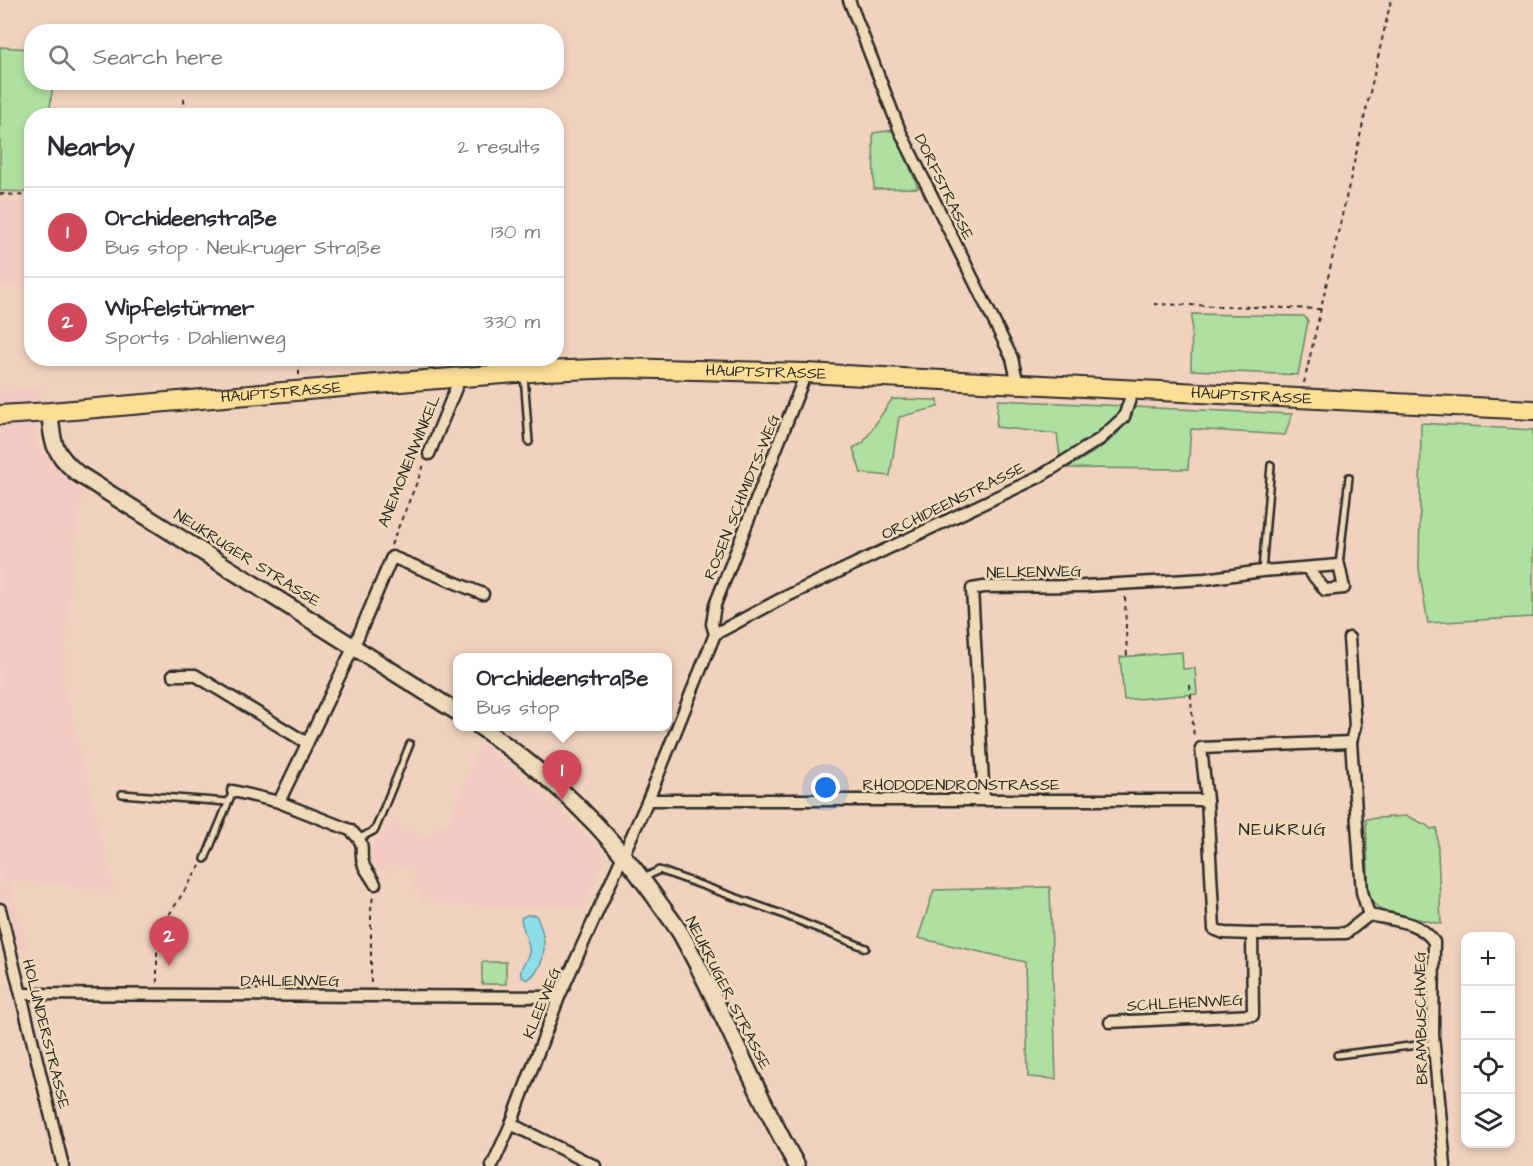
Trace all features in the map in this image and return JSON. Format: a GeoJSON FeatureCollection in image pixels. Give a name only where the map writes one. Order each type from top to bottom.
{"type":"FeatureCollection","features":[{"type":"Feature","properties":{"kind":"main road","name":"HAUPTSTRASSE"},"geometry":{"type":"LineString","coordinates":[[0,415],[524,372],[620,368],[806,373],[1533,410]]}},
{"type":"Feature","properties":{"kind":"street","name":"DORFSTRASSE"},"geometry":{"type":"LineString","coordinates":[[849,0],[900,131],[1012,358],[1018,384]]}},
{"type":"Feature","properties":{"kind":"street","name":"ROSEN SCHMIDTS-WEG"},"geometry":{"type":"LineString","coordinates":[[715,634],[712,624],[715,605],[806,373]]}},
{"type":"Feature","properties":{"kind":"street","name":"ANEMONENWINKEL"},"geometry":{"type":"LineString","coordinates":[[429,454],[460,378]]}},
{"type":"Feature","properties":{"kind":"street","name":"ORCHIDEENSTRASSE"},"geometry":{"type":"LineString","coordinates":[[715,634],[781,599],[1039,477],[1101,439],[1124,417],[1133,390]]}},
{"type":"Feature","properties":{"kind":"street","name":"NEUKRUGER STRASSE"},"geometry":{"type":"LineString","coordinates":[[50,412],[51,438],[62,460],[77,473],[453,709]]}},
{"type":"Feature","properties":{"kind":"street"},"geometry":{"type":"LineString","coordinates":[[279,802],[354,646],[392,557],[483,594]]}},
{"type":"Feature","properties":{"kind":"street"},"geometry":{"type":"LineString","coordinates":[[1307,568],[1325,590],[1344,588],[1339,565]]}},
{"type":"Feature","properties":{"kind":"street","name":"NELKENWEG"},"geometry":{"type":"LineString","coordinates":[[984,800],[972,589],[1205,579],[1262,571],[1339,565]]}},
{"type":"Feature","properties":{"kind":"street"},"geometry":{"type":"LineString","coordinates":[[624,854],[715,634]]}},
{"type":"Feature","properties":{"kind":"street"},"geometry":{"type":"LineString","coordinates":[[1349,638],[1355,726],[1351,742],[1362,892],[1369,915],[1346,933],[1252,934],[1224,933],[1214,929],[1202,748],[1351,742]]}},
{"type":"Feature","properties":{"kind":"street"},"geometry":{"type":"LineString","coordinates":[[173,675],[195,675],[307,743]]}},
{"type":"Feature","properties":{"kind":"street","name":"NEUKRUGER STRASSE"},"geometry":{"type":"LineString","coordinates":[[485,731],[561,790],[624,854],[680,932],[776,1129],[797,1166]]}},
{"type":"Feature","properties":{"kind":"street"},"geometry":{"type":"LineString","coordinates":[[233,791],[279,802],[350,830],[360,838],[364,847],[363,864],[375,884]]}},
{"type":"Feature","properties":{"kind":"street","name":"RHODODENDRONSTRASSE"},"geometry":{"type":"LineString","coordinates":[[648,800],[1207,800]]}},
{"type":"Feature","properties":{"kind":"street","name":"KLEEWEG"},"geometry":{"type":"LineString","coordinates":[[492,1166],[511,1124],[559,997],[624,854]]}},
{"type":"Feature","properties":{"kind":"street","name":"HOLUNDERSTRASSE"},"geometry":{"type":"LineString","coordinates":[[0,909],[63,1166]]}},
{"type":"Feature","properties":{"kind":"street","name":"BRAMBUSCHWEG"},"geometry":{"type":"LineString","coordinates":[[1369,915],[1418,926],[1428,932],[1434,942],[1434,1043],[1445,1166]]}},
{"type":"Feature","properties":{"kind":"street","name":"SCHLEHENWEG"},"geometry":{"type":"LineString","coordinates":[[1110,1022],[1253,1015],[1252,934]]}},
{"type":"Feature","properties":{"kind":"street","name":"DAHLIENWEG"},"geometry":{"type":"LineString","coordinates":[[21,994],[559,997]]}},
{"type":"Feature","properties":{"kind":"street"},"geometry":{"type":"LineString","coordinates":[[511,1124],[595,1166]]}},
{"type":"Feature","properties":{"kind":"lane"},"geometry":{"type":"LineString","coordinates":[[524,372],[529,442]]}},
{"type":"Feature","properties":{"kind":"lane"},"geometry":{"type":"LineString","coordinates":[[1262,571],[1271,465]]}},
{"type":"Feature","properties":{"kind":"lane"},"geometry":{"type":"LineString","coordinates":[[1339,565],[1349,477]]}},
{"type":"Feature","properties":{"kind":"lane"},"geometry":{"type":"LineString","coordinates":[[360,838],[375,830],[410,744]]}},
{"type":"Feature","properties":{"kind":"lane"},"geometry":{"type":"LineString","coordinates":[[205,859],[233,791]]}},
{"type":"Feature","properties":{"kind":"lane"},"geometry":{"type":"LineString","coordinates":[[122,794],[228,802]]}},
{"type":"Feature","properties":{"kind":"lane"},"geometry":{"type":"LineString","coordinates":[[642,879],[659,870],[779,912],[866,948]]}},
{"type":"Feature","properties":{"kind":"lane"},"geometry":{"type":"LineString","coordinates":[[1337,1055],[1434,1043]]}},
{"type":"Feature","properties":{"kind":"path"},"geometry":{"type":"LineString","coordinates":[[1303,398],[1304,376],[1391,0]]}},
{"type":"Feature","properties":{"kind":"path"},"geometry":{"type":"LineString","coordinates":[[184,99],[185,108]]}},
{"type":"Feature","properties":{"kind":"path"},"geometry":{"type":"LineString","coordinates":[[0,194],[24,196]]}},
{"type":"Feature","properties":{"kind":"path"},"geometry":{"type":"LineString","coordinates":[[1154,304],[1320,309]]}},
{"type":"Feature","properties":{"kind":"path","name":"ANEMONENWINKEL"},"geometry":{"type":"LineString","coordinates":[[392,557],[390,547],[429,454]]}},
{"type":"Feature","properties":{"kind":"path"},"geometry":{"type":"LineString","coordinates":[[1124,584],[1127,660]]}},
{"type":"Feature","properties":{"kind":"path"},"geometry":{"type":"LineString","coordinates":[[1190,685],[1194,738],[1202,748]]}},
{"type":"Feature","properties":{"kind":"path"},"geometry":{"type":"LineString","coordinates":[[157,995],[157,934],[205,859]]}},
{"type":"Feature","properties":{"kind":"path"},"geometry":{"type":"LineString","coordinates":[[371,996],[371,910],[375,884]]}},
{"type":"Feature","properties":{"kind":"shaded area"},"geometry":{"type":"Polygon","coordinates":[[[0,200],[24,202],[24,287],[0,288],[0,200]]]}},
{"type":"Feature","properties":{"kind":"shaded area"},"geometry":{"type":"Polygon","coordinates":[[[41,387],[35,443],[83,491],[72,572],[63,680],[115,891],[9,880],[28,948],[0,951],[0,391],[41,387]]]}},
{"type":"Feature","properties":{"kind":"shaded area"},"geometry":{"type":"Polygon","coordinates":[[[481,742],[568,817],[606,855],[584,908],[519,908],[420,902],[421,891],[413,890],[414,867],[392,866],[386,873],[371,861],[372,845],[392,822],[425,836],[448,822],[481,742]]]}},
{"type":"Feature","properties":{"kind":"green space"},"geometry":{"type":"Polygon","coordinates":[[[0,47],[24,49],[24,90],[52,90],[50,108],[24,108],[24,192],[0,191],[0,47]]]}},
{"type":"Feature","properties":{"kind":"green space"},"geometry":{"type":"Polygon","coordinates":[[[895,130],[918,188],[874,189],[873,133],[895,130]]]}},
{"type":"Feature","properties":{"kind":"green space"},"geometry":{"type":"Polygon","coordinates":[[[1192,314],[1304,316],[1308,321],[1298,375],[1191,370],[1192,314]]]}},
{"type":"Feature","properties":{"kind":"green space"},"geometry":{"type":"Polygon","coordinates":[[[892,399],[938,400],[938,407],[899,417],[890,476],[861,473],[853,448],[863,443],[892,399]]]}},
{"type":"Feature","properties":{"kind":"green space"},"geometry":{"type":"Polygon","coordinates":[[[998,400],[1123,406],[1113,423],[1105,430],[1060,456],[1057,434],[996,427],[998,400]]]}},
{"type":"Feature","properties":{"kind":"green space"},"geometry":{"type":"Polygon","coordinates":[[[1133,407],[1292,414],[1285,435],[1191,429],[1188,469],[1067,468],[1115,436],[1133,407]]]}},
{"type":"Feature","properties":{"kind":"green space"},"geometry":{"type":"Polygon","coordinates":[[[1421,423],[1533,430],[1533,617],[1428,623],[1419,569],[1421,423]]]}},
{"type":"Feature","properties":{"kind":"green space"},"geometry":{"type":"Polygon","coordinates":[[[1182,652],[1183,669],[1195,668],[1197,694],[1124,700],[1120,657],[1182,652]]]}},
{"type":"Feature","properties":{"kind":"green space"},"geometry":{"type":"Polygon","coordinates":[[[1407,816],[1431,829],[1437,828],[1441,924],[1382,911],[1369,899],[1366,819],[1407,816]]]}},
{"type":"Feature","properties":{"kind":"green space"},"geometry":{"type":"Polygon","coordinates":[[[1050,887],[1056,1079],[1028,1077],[1025,962],[918,938],[934,890],[1050,887]]]}},
{"type":"Feature","properties":{"kind":"green space"},"geometry":{"type":"Polygon","coordinates":[[[482,962],[506,962],[506,984],[482,984],[482,962]]]}},
{"type":"Feature","properties":{"kind":"water"},"geometry":{"type":"Polygon","coordinates":[[[536,915],[540,923],[544,950],[539,967],[527,980],[521,976],[522,967],[529,953],[529,945],[521,918],[536,915]]]}},
{"type":"Feature","properties":{"kind":"place","name":"Orchideenstraße"},"geometry":{"type":"Point","coordinates":[562,800]}},
{"type":"Feature","properties":{"kind":"place","name":"Wipfelstürmer"},"geometry":{"type":"Point","coordinates":[169,966]}},
{"type":"Feature","properties":{"kind":"district","name":"NEUKRUG"},"geometry":{"type":"Point","coordinates":[1283,829]}}]}
